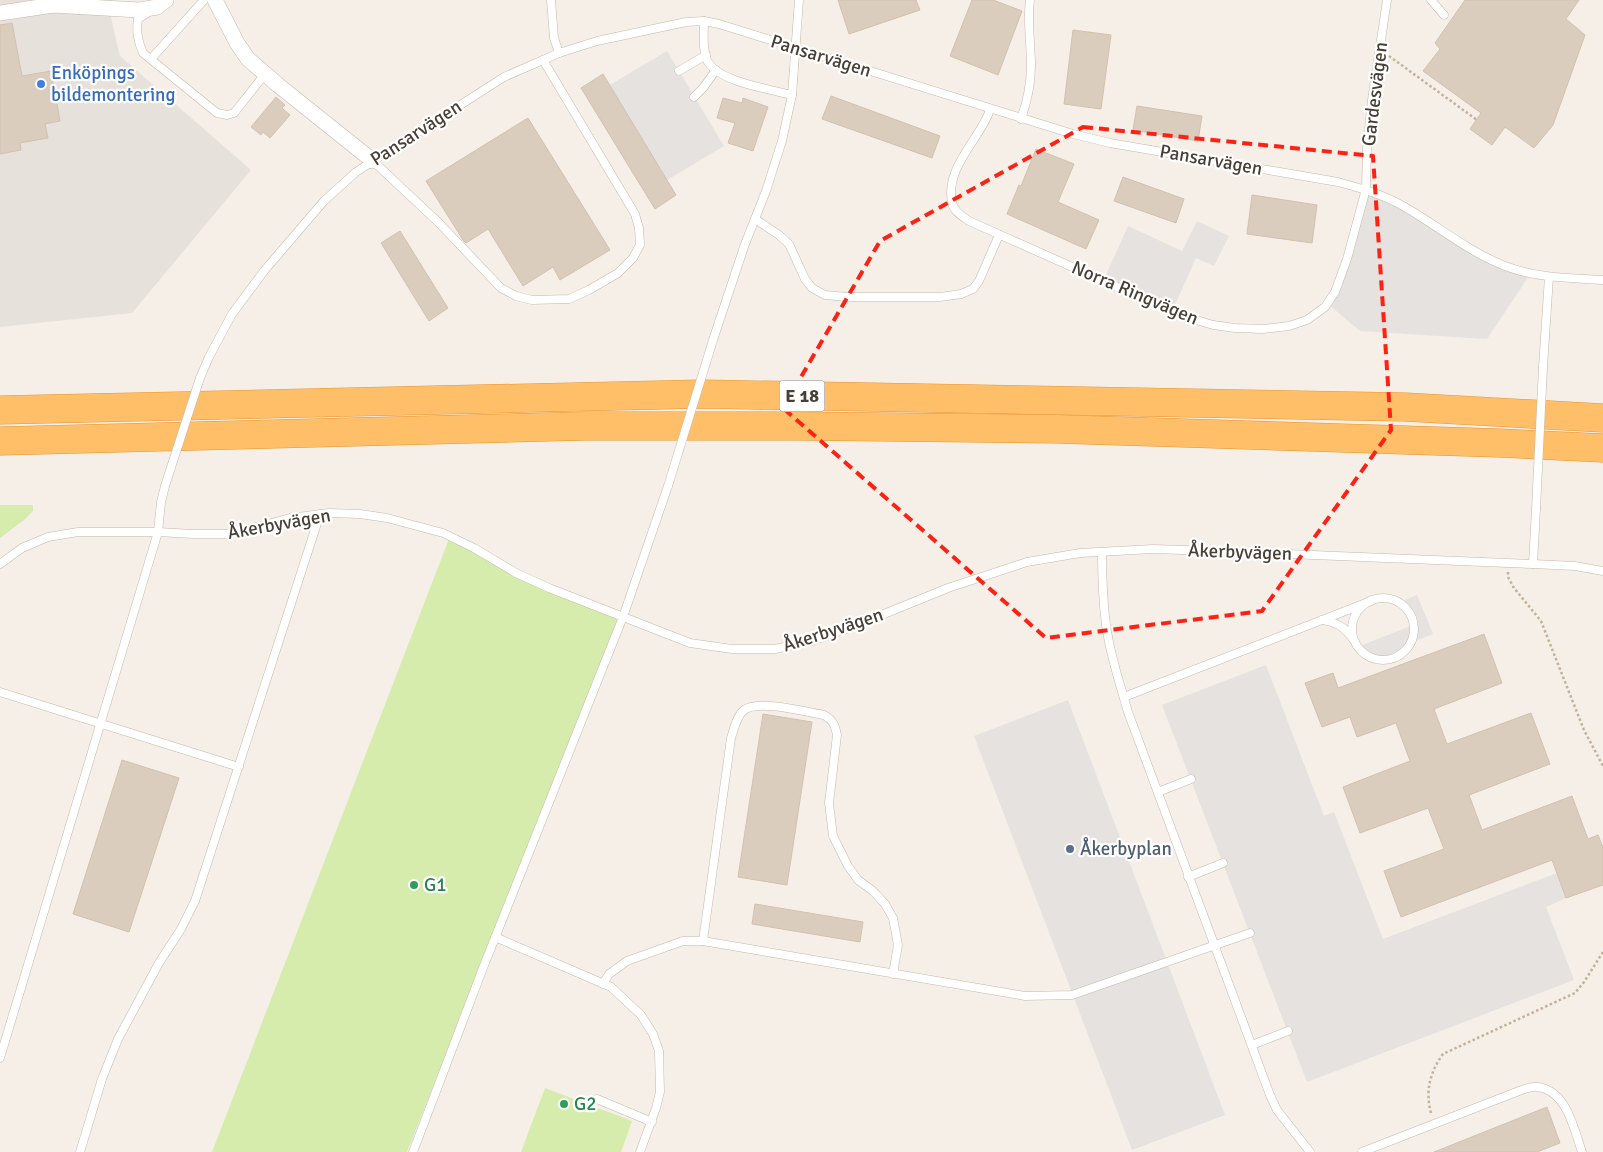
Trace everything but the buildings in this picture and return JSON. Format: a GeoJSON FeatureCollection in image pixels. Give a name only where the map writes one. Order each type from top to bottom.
{"type":"FeatureCollection","features":[{"type":"Feature","properties":{"kind":"highway","name":"E 18"},"geometry":{"type":"LineString","coordinates":[[0,410],[702,394],[1405,407],[1603,418]]}},
{"type":"Feature","properties":{"kind":"highway","name":"E 18"},"geometry":{"type":"LineString","coordinates":[[0,441],[586,426],[797,426],[1056,428],[1489,442],[1603,448]]}},
{"type":"Feature","properties":{"kind":"street"},"geometry":{"type":"LineString","coordinates":[[215,0],[237,43],[248,59],[373,161]]}},
{"type":"Feature","properties":{"kind":"street"},"geometry":{"type":"LineString","coordinates":[[0,13],[53,5],[139,10],[162,3]]}},
{"type":"Feature","properties":{"kind":"lane"},"geometry":{"type":"LineString","coordinates":[[151,59],[204,0]]}},
{"type":"Feature","properties":{"kind":"lane"},"geometry":{"type":"LineString","coordinates":[[551,0],[554,38],[558,53]]}},
{"type":"Feature","properties":{"kind":"lane"},"geometry":{"type":"LineString","coordinates":[[413,1152],[495,937],[623,617],[668,486],[714,337],[782,141],[792,95],[799,0]]}},
{"type":"Feature","properties":{"kind":"lane"},"geometry":{"type":"LineString","coordinates":[[1021,119],[1026,104],[1031,67],[1028,22],[1030,0]]}},
{"type":"Feature","properties":{"kind":"lane","name":"Gardesvägen"},"geometry":{"type":"LineString","coordinates":[[1366,189],[1367,148],[1387,0]]}},
{"type":"Feature","properties":{"kind":"lane"},"geometry":{"type":"LineString","coordinates":[[1431,0],[1444,15]]}},
{"type":"Feature","properties":{"kind":"lane"},"geometry":{"type":"LineString","coordinates":[[162,3],[138,20],[136,29],[138,43],[143,52],[217,113],[227,115],[234,113],[266,74]]}},
{"type":"Feature","properties":{"kind":"lane"},"geometry":{"type":"LineString","coordinates":[[704,21],[704,47],[708,61],[716,70],[728,78],[792,95]]}},
{"type":"Feature","properties":{"kind":"lane","name":"Pansarvägen"},"geometry":{"type":"LineString","coordinates":[[158,532],[161,502],[165,486],[200,378],[209,357],[232,314],[264,271],[324,200],[356,172],[504,77],[558,53],[597,41],[686,22],[704,21],[719,24],[990,110],[1110,143],[1338,182],[1366,189],[1402,205],[1480,255],[1506,266],[1549,276],[1603,280]]}},
{"type":"Feature","properties":{"kind":"lane"},"geometry":{"type":"LineString","coordinates":[[679,71],[706,55]]}},
{"type":"Feature","properties":{"kind":"lane"},"geometry":{"type":"LineString","coordinates":[[373,161],[438,222],[500,288],[516,296],[532,300],[568,299],[589,290],[618,273],[633,258],[640,245],[639,228],[635,214],[543,60]]}},
{"type":"Feature","properties":{"kind":"lane"},"geometry":{"type":"LineString","coordinates":[[694,96],[703,88],[716,70]]}},
{"type":"Feature","properties":{"kind":"lane","name":"Norra Ringvägen"},"geometry":{"type":"LineString","coordinates":[[990,110],[981,131],[958,165],[952,184],[952,202],[958,214],[969,222],[1189,317],[1214,325],[1263,329],[1289,326],[1307,320],[1325,307],[1341,279],[1366,189]]}},
{"type":"Feature","properties":{"kind":"lane"},"geometry":{"type":"LineString","coordinates":[[754,219],[779,235],[789,244],[805,279],[812,288],[825,295],[847,297],[940,298],[962,294],[973,289],[979,281],[999,235]]}},
{"type":"Feature","properties":{"kind":"lane"},"geometry":{"type":"LineString","coordinates":[[1533,564],[1549,276]]}},
{"type":"Feature","properties":{"kind":"lane"},"geometry":{"type":"LineString","coordinates":[[80,1152],[102,1079],[118,1039],[195,901],[320,514]]}},
{"type":"Feature","properties":{"kind":"lane","name":"Åkerbyvägen"},"geometry":{"type":"LineString","coordinates":[[0,564],[22,548],[48,537],[78,532],[226,534],[290,518],[320,514],[360,514],[387,518],[443,533],[474,548],[516,573],[623,617],[690,642],[732,649],[775,649],[820,638],[948,588],[1027,562],[1080,553],[1205,550],[1575,566],[1603,571]]}},
{"type":"Feature","properties":{"kind":"lane"},"geometry":{"type":"LineString","coordinates":[[0,1058],[158,532]]}},
{"type":"Feature","properties":{"kind":"lane"},"geometry":{"type":"LineString","coordinates":[[1102,552],[1102,587],[1106,626],[1124,697],[1188,877],[1270,1095],[1278,1110],[1310,1152]]}},
{"type":"Feature","properties":{"kind":"lane"},"geometry":{"type":"LineString","coordinates":[[1124,697],[1321,620],[1381,598],[1396,601],[1408,610],[1415,630],[1411,644],[1402,655],[1390,660],[1381,660],[1370,658],[1362,652],[1348,632],[1341,626],[1333,622],[1321,620]]}},
{"type":"Feature","properties":{"kind":"lane"},"geometry":{"type":"LineString","coordinates":[[1354,641],[1352,626],[1356,613],[1363,605],[1371,601]]}},
{"type":"Feature","properties":{"kind":"lane"},"geometry":{"type":"LineString","coordinates":[[0,692],[239,766]]}},
{"type":"Feature","properties":{"kind":"lane"},"geometry":{"type":"LineString","coordinates":[[703,941],[731,738],[737,720],[743,711],[751,706],[762,705],[824,715],[835,726],[836,735],[828,803],[833,836],[848,866],[858,880],[879,898],[893,918],[898,945],[893,974]]}},
{"type":"Feature","properties":{"kind":"lane"},"geometry":{"type":"LineString","coordinates":[[1158,792],[1191,779]]}},
{"type":"Feature","properties":{"kind":"lane"},"geometry":{"type":"LineString","coordinates":[[1188,877],[1223,863]]}},
{"type":"Feature","properties":{"kind":"lane"},"geometry":{"type":"LineString","coordinates":[[603,984],[615,968],[627,961],[683,941],[703,941],[1025,996],[1072,995],[1250,933]]}},
{"type":"Feature","properties":{"kind":"lane"},"geometry":{"type":"LineString","coordinates":[[495,937],[611,987],[640,1015],[652,1034],[659,1051],[660,1092],[652,1122],[640,1152]]}},
{"type":"Feature","properties":{"kind":"lane"},"geometry":{"type":"LineString","coordinates":[[1252,1045],[1288,1031]]}},
{"type":"Feature","properties":{"kind":"lane"},"geometry":{"type":"LineString","coordinates":[[1362,1152],[1536,1086],[1558,1096],[1567,1110],[1582,1152]]}},
{"type":"Feature","properties":{"kind":"lane"},"geometry":{"type":"LineString","coordinates":[[597,1099],[652,1122]]}},
{"type":"Feature","properties":{"kind":"path"},"geometry":{"type":"LineString","coordinates":[[1380,49],[1477,120]]}},
{"type":"Feature","properties":{"kind":"path"},"geometry":{"type":"LineString","coordinates":[[1507,563],[1508,577],[1514,588],[1541,621],[1584,730],[1603,766]]}},
{"type":"Feature","properties":{"kind":"path"},"geometry":{"type":"LineString","coordinates":[[1436,1123],[1430,1111],[1428,1082],[1435,1064],[1443,1054],[1575,993],[1603,952]]}},
{"type":"Feature","properties":{"kind":"highlighted area"},"geometry":{"type":"Polygon","coordinates":[[[1083,127],[1373,156],[1391,430],[1262,611],[1046,638],[783,408],[880,241],[1083,127]]]}},
{"type":"Feature","properties":{"kind":"shaded area"},"geometry":{"type":"Polygon","coordinates":[[[0,0],[112,0],[111,18],[120,56],[251,170],[132,313],[0,327],[0,0]]]}},
{"type":"Feature","properties":{"kind":"shaded area"},"geometry":{"type":"Polygon","coordinates":[[[667,51],[724,146],[667,180],[610,85],[667,51]]]}},
{"type":"Feature","properties":{"kind":"shaded area"},"geometry":{"type":"Polygon","coordinates":[[[1367,193],[1400,209],[1478,257],[1529,276],[1487,339],[1360,331],[1329,305],[1342,286],[1367,193]]]}},
{"type":"Feature","properties":{"kind":"shaded area"},"geometry":{"type":"Polygon","coordinates":[[[1197,221],[1229,236],[1214,266],[1196,258],[1173,309],[1105,277],[1128,226],[1182,251],[1197,221]]]}},
{"type":"Feature","properties":{"kind":"shaded area"},"geometry":{"type":"Polygon","coordinates":[[[1417,595],[1433,634],[1413,642],[1416,629],[1415,619],[1409,609],[1400,602],[1417,595]]]}},
{"type":"Feature","properties":{"kind":"shaded area"},"geometry":{"type":"Polygon","coordinates":[[[1413,625],[1409,643],[1401,653],[1390,658],[1370,657],[1360,646],[1413,625]]]}},
{"type":"Feature","properties":{"kind":"shaded area"},"geometry":{"type":"Polygon","coordinates":[[[1266,665],[1324,816],[1334,812],[1383,939],[1557,873],[1566,898],[1546,907],[1574,980],[1307,1082],[1162,705],[1266,665]]]}},
{"type":"Feature","properties":{"kind":"shaded area","name":"Åkerbyplan"},"geometry":{"type":"Polygon","coordinates":[[[1068,700],[1225,1115],[1132,1150],[974,736],[1068,700]]]}},
{"type":"Feature","properties":{"kind":"green space"},"geometry":{"type":"Polygon","coordinates":[[[0,505],[33,505],[33,511],[0,538],[0,505]]]}},
{"type":"Feature","properties":{"kind":"green space","name":"G1"},"geometry":{"type":"Polygon","coordinates":[[[449,539],[619,618],[407,1152],[212,1152],[449,539]]]}},
{"type":"Feature","properties":{"kind":"green space","name":"G2"},"geometry":{"type":"Polygon","coordinates":[[[545,1088],[632,1121],[621,1152],[521,1152],[545,1088]]]}},
{"type":"Feature","properties":{"kind":"place","name":"Enköpings bildemontering"},"geometry":{"type":"Point","coordinates":[41,84]}},
{"type":"Feature","properties":{"kind":"place","name":"Åkerbyplan"},"geometry":{"type":"Point","coordinates":[1070,849]}},
{"type":"Feature","properties":{"kind":"place","name":"G1"},"geometry":{"type":"Point","coordinates":[414,885]}},
{"type":"Feature","properties":{"kind":"place","name":"G2"},"geometry":{"type":"Point","coordinates":[564,1104]}}]}
